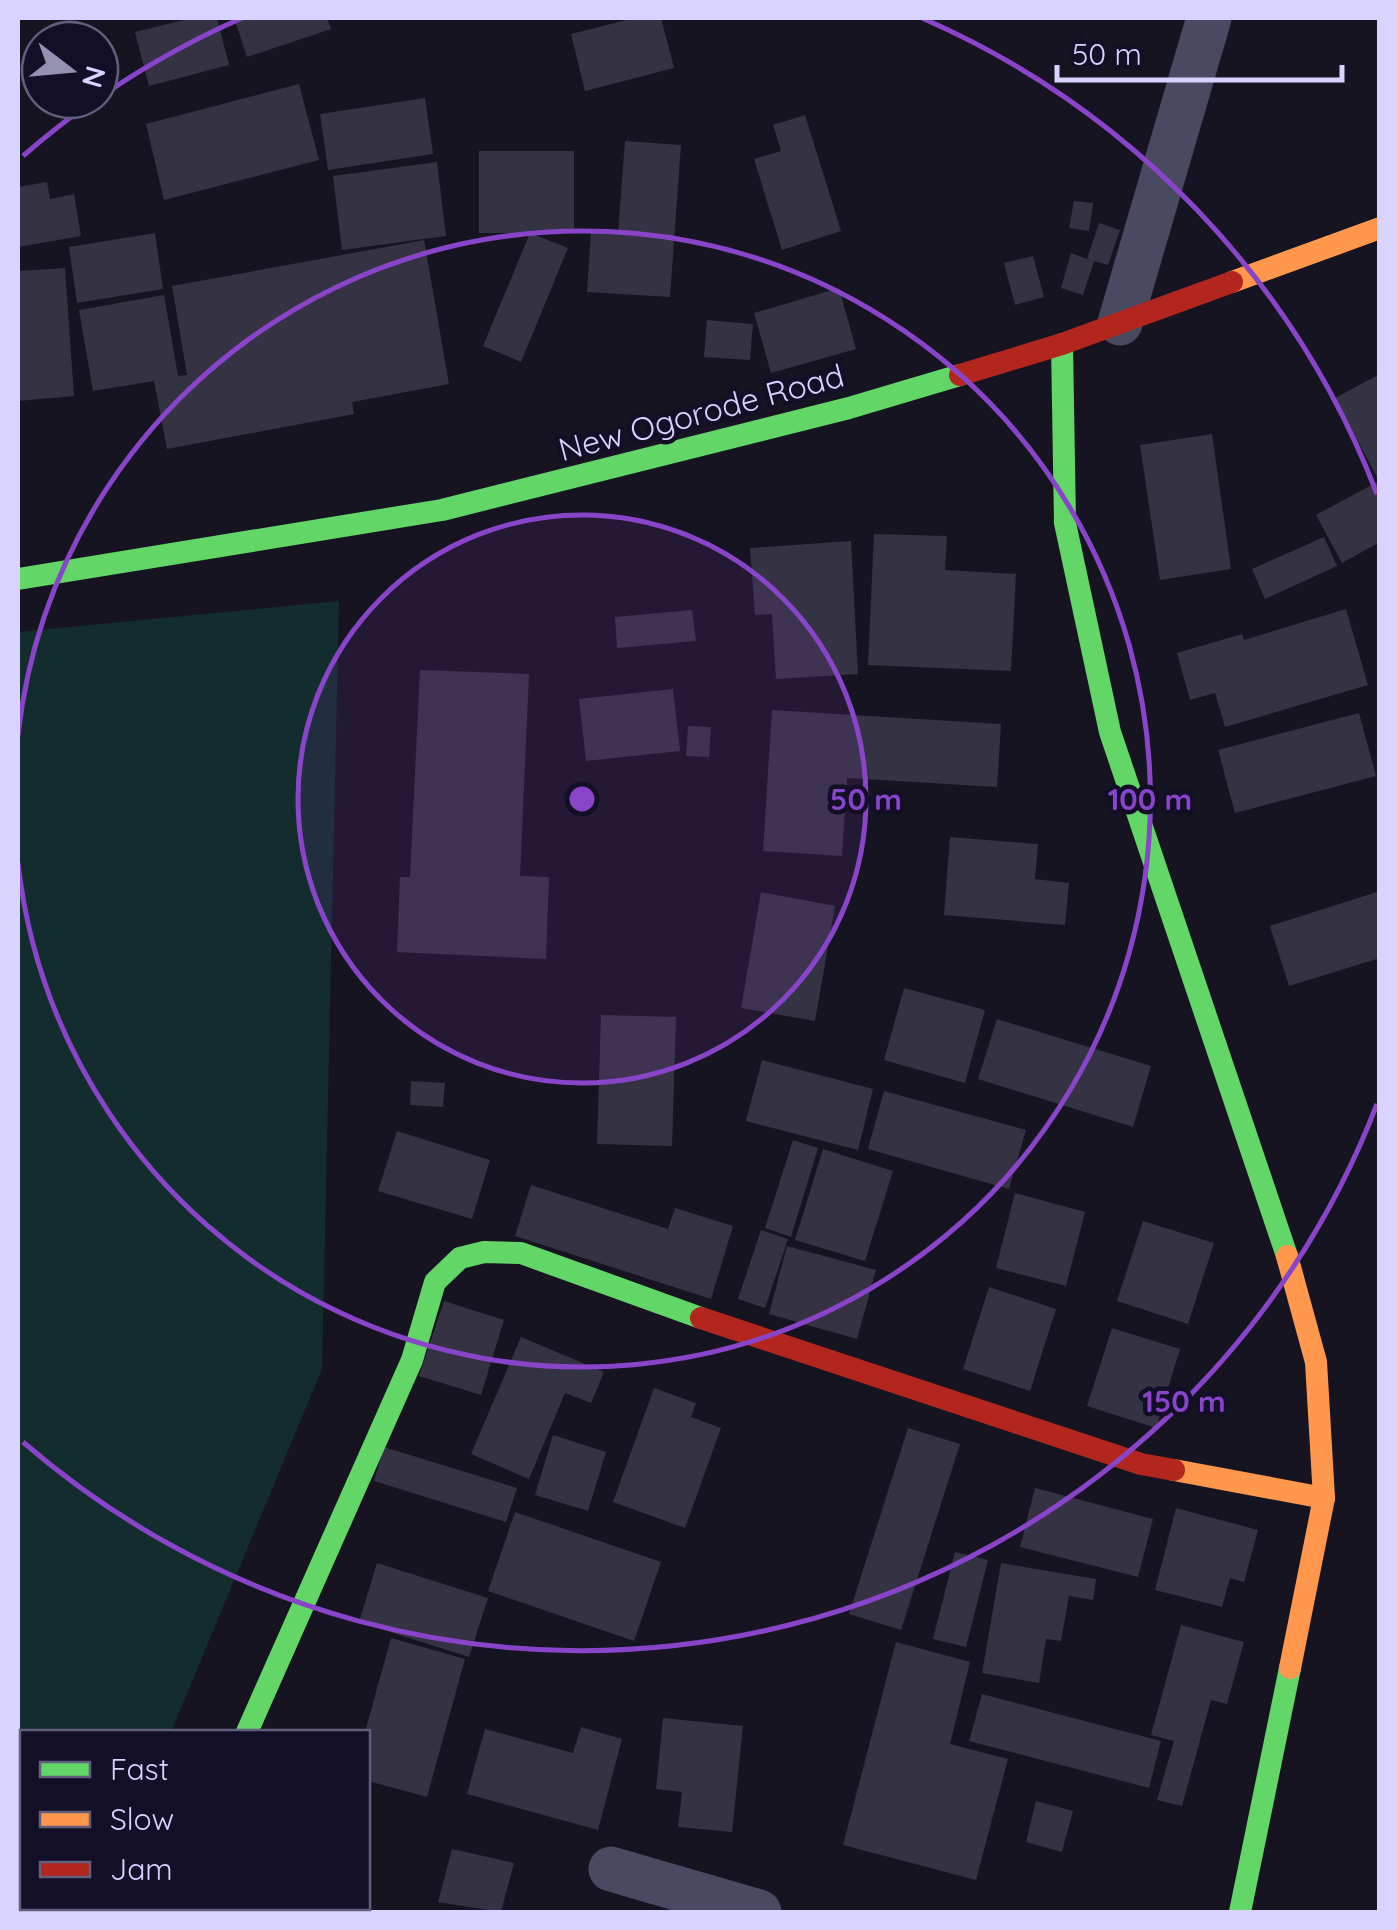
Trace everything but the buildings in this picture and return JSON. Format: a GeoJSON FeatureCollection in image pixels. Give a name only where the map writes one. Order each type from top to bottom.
{"type":"FeatureCollection","features":[{"type":"Feature","properties":{"kind":"street"},"geometry":{"type":"LineString","coordinates":[[1120,323],[1208,18]]}},
{"type":"Feature","properties":{"kind":"street","name":"New Ogorode Road"},"geometry":{"type":"LineString","coordinates":[[18,579],[442,510],[831,412],[1062,344],[1380,228]]}},
{"type":"Feature","properties":{"kind":"street"},"geometry":{"type":"LineString","coordinates":[[1062,344],[1065,523],[1110,732],[1281,1236],[1316,1362],[1324,1498],[1240,1912]]}},
{"type":"Feature","properties":{"kind":"street"},"geometry":{"type":"LineString","coordinates":[[248,1730],[412,1360],[435,1282],[460,1258],[484,1252],[521,1253],[709,1321],[1141,1464],[1324,1498]]}},
{"type":"Feature","properties":{"kind":"street"},"geometry":{"type":"LineString","coordinates":[[611,1869],[759,1912]]}},
{"type":"Feature","properties":{"kind":"green space"},"geometry":{"type":"Polygon","coordinates":[[[339,601],[322,1369],[172,1730],[20,1730],[20,1910],[65,1912],[18,1912],[18,632],[339,601]]]}},
{"type":"Feature","properties":{"kind":"traffic: fast"},"geometry":{"type":"LineString","coordinates":[[1062,344],[1065,523],[1110,732],[1287,1256]]}},
{"type":"Feature","properties":{"kind":"traffic: fast"},"geometry":{"type":"LineString","coordinates":[[18,579],[442,510],[849,408],[960,375]]}},
{"type":"Feature","properties":{"kind":"traffic: fast"},"geometry":{"type":"LineString","coordinates":[[248,1730],[412,1360],[435,1282],[460,1258],[484,1252],[521,1253],[701,1318]]}},
{"type":"Feature","properties":{"kind":"traffic: fast"},"geometry":{"type":"LineString","coordinates":[[1240,1912],[1290,1668]]}},
{"type":"Feature","properties":{"kind":"traffic: slow"},"geometry":{"type":"LineString","coordinates":[[1232,282],[1380,228]]}},
{"type":"Feature","properties":{"kind":"traffic: slow"},"geometry":{"type":"LineString","coordinates":[[1287,1256],[1316,1362],[1324,1498],[1290,1668]]}},
{"type":"Feature","properties":{"kind":"traffic: slow"},"geometry":{"type":"LineString","coordinates":[[1174,1470],[1324,1498]]}},
{"type":"Feature","properties":{"kind":"traffic: jam"},"geometry":{"type":"LineString","coordinates":[[960,375],[1062,344],[1232,282]]}},
{"type":"Feature","properties":{"kind":"traffic: jam"},"geometry":{"type":"LineString","coordinates":[[701,1318],[1141,1464],[1174,1470]]}}]}
